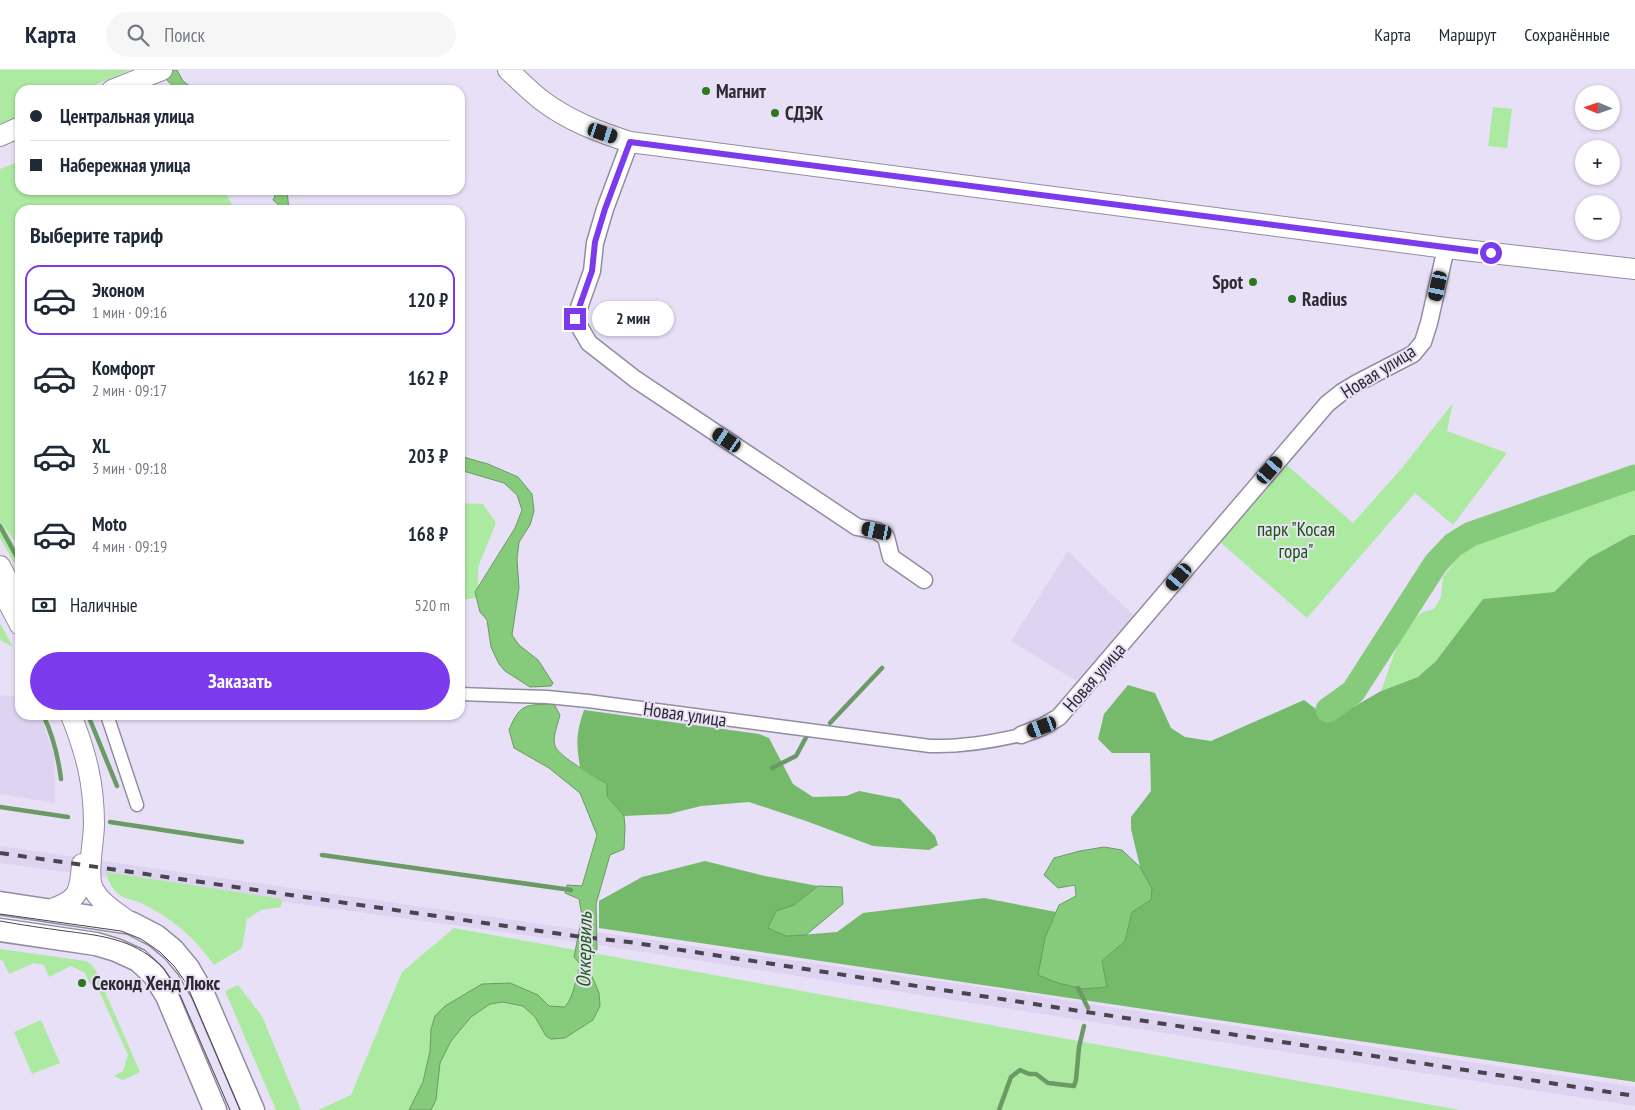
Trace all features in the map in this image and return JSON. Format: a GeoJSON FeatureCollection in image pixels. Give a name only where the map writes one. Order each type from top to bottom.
{"type":"FeatureCollection","features":[{"type":"Feature","properties":{"kind":"main road"},"geometry":{"type":"LineString","coordinates":[[0,903],[130,923],[156,936],[173,950],[188,968],[203,994],[253,1110]]}},
{"type":"Feature","properties":{"kind":"main road"},"geometry":{"type":"LineString","coordinates":[[0,930],[96,944],[116,950],[138,960],[154,975],[168,996],[215,1110]]}},
{"type":"Feature","properties":{"kind":"street"},"geometry":{"type":"LineString","coordinates":[[508,70],[540,99],[574,120],[630,142],[1446,248],[1635,270]]}},
{"type":"Feature","properties":{"kind":"street"},"geometry":{"type":"LineString","coordinates":[[124,85],[154,73]]}},
{"type":"Feature","properties":{"kind":"street"},"geometry":{"type":"LineString","coordinates":[[0,136],[15,129]]}},
{"type":"Feature","properties":{"kind":"street"},"geometry":{"type":"LineString","coordinates":[[630,142],[605,209],[595,242],[592,271],[575,319],[589,343],[635,379],[857,527],[877,531],[886,537],[890,557],[924,580]]}},
{"type":"Feature","properties":{"kind":"street","name":"Новая улица"},"geometry":{"type":"LineString","coordinates":[[465,694],[548,697],[588,701],[930,746],[991,742],[1021,735],[1042,727],[1059,716],[1327,404],[1357,383],[1413,354],[1423,342],[1430,323],[1446,248]]}},
{"type":"Feature","properties":{"kind":"street"},"geometry":{"type":"LineString","coordinates":[[0,566],[15,594]]}},
{"type":"Feature","properties":{"kind":"street"},"geometry":{"type":"LineString","coordinates":[[0,587],[15,616]]}},
{"type":"Feature","properties":{"kind":"street"},"geometry":{"type":"LineString","coordinates":[[61,720],[82,786],[86,883],[109,907],[130,923]]}},
{"type":"Feature","properties":{"kind":"street"},"geometry":{"type":"LineString","coordinates":[[50,910],[67,904],[78,894],[91,875],[94,825],[91,777],[87,757],[72,720]]}},
{"type":"Feature","properties":{"kind":"street"},"geometry":{"type":"LineString","coordinates":[[109,720],[137,805]]}},
{"type":"Feature","properties":{"kind":"shaded area"},"geometry":{"type":"Polygon","coordinates":[[[1631,535],[1635,535],[1635,1082],[599,928],[599,901],[642,877],[705,861],[765,876],[818,886],[794,906],[776,911],[787,936],[837,932],[863,913],[984,898],[1056,912],[1045,938],[1106,987],[1102,961],[1125,941],[1132,912],[1151,900],[1152,889],[1140,867],[1131,829],[1131,817],[1151,791],[1150,753],[1112,753],[1098,739],[1104,714],[1128,685],[1155,693],[1171,728],[1185,737],[1211,741],[1304,700],[1325,716],[1350,709],[1381,691],[1418,677],[1436,661],[1483,599],[1554,592],[1589,558],[1631,535]]]}},
{"type":"Feature","properties":{"kind":"shaded area"},"geometry":{"type":"Polygon","coordinates":[[[1068,551],[1134,616],[1076,681],[1011,641],[1068,551]]]}},
{"type":"Feature","properties":{"kind":"shaded area"},"geometry":{"type":"Polygon","coordinates":[[[0,695],[15,697],[15,720],[42,720],[54,756],[55,803],[0,794],[0,695]]]}},
{"type":"Feature","properties":{"kind":"shaded area"},"geometry":{"type":"Polygon","coordinates":[[[584,710],[759,734],[769,738],[793,784],[813,797],[846,796],[859,791],[900,799],[935,836],[938,845],[929,850],[873,846],[749,802],[701,806],[669,814],[624,816],[607,796],[607,784],[580,767],[578,738],[579,726],[584,710]]]}},
{"type":"Feature","properties":{"kind":"shaded area"},"geometry":{"type":"Polygon","coordinates":[[[0,846],[992,989],[1635,1087],[1635,1106],[598,945],[0,863],[0,846]]]}},
{"type":"Feature","properties":{"kind":"green space"},"geometry":{"type":"Polygon","coordinates":[[[0,70],[130,70],[95,85],[15,85],[15,118],[0,125],[0,70]]]}},
{"type":"Feature","properties":{"kind":"green space"},"geometry":{"type":"Polygon","coordinates":[[[1493,107],[1512,109],[1507,148],[1488,146],[1493,107]]]}},
{"type":"Feature","properties":{"kind":"green space"},"geometry":{"type":"Polygon","coordinates":[[[15,163],[15,195],[227,195],[232,205],[15,205],[15,541],[1,522],[15,546],[15,565],[0,538],[0,169],[15,163]]]}},
{"type":"Feature","properties":{"kind":"green space","name":"парк \"Косая гора\""},"geometry":{"type":"Polygon","coordinates":[[[1453,403],[1447,431],[1507,453],[1453,525],[1415,493],[1307,618],[1220,542],[1287,465],[1353,523],[1402,468],[1453,403]]]}},
{"type":"Feature","properties":{"kind":"green space"},"geometry":{"type":"Polygon","coordinates":[[[1635,485],[1635,535],[1631,535],[1589,558],[1554,592],[1483,599],[1436,661],[1418,677],[1381,691],[1404,626],[1423,612],[1434,609],[1441,597],[1443,577],[1461,553],[1507,530],[1635,485]]]}},
{"type":"Feature","properties":{"kind":"green space"},"geometry":{"type":"Polygon","coordinates":[[[465,503],[483,504],[496,523],[478,567],[478,598],[465,599],[465,503]]]}},
{"type":"Feature","properties":{"kind":"green space"},"geometry":{"type":"Polygon","coordinates":[[[0,623],[13,647],[0,640],[0,623]]]}},
{"type":"Feature","properties":{"kind":"green space"},"geometry":{"type":"Polygon","coordinates":[[[106,872],[282,899],[281,907],[261,910],[247,919],[242,948],[214,965],[199,946],[175,924],[142,903],[117,893],[111,885],[106,872]]]}},
{"type":"Feature","properties":{"kind":"green space"},"geometry":{"type":"Polygon","coordinates":[[[454,928],[1460,1110],[318,1110],[351,1095],[402,972],[454,928]]]}},
{"type":"Feature","properties":{"kind":"green space"},"geometry":{"type":"Polygon","coordinates":[[[0,949],[86,961],[92,965],[140,1072],[123,1080],[114,1076],[123,1071],[128,1055],[95,982],[90,984],[85,973],[71,966],[49,977],[44,965],[34,963],[9,974],[3,961],[0,960],[0,949]]]}},
{"type":"Feature","properties":{"kind":"green space"},"geometry":{"type":"Polygon","coordinates":[[[238,985],[262,1016],[301,1110],[276,1110],[225,991],[238,985]]]}},
{"type":"Feature","properties":{"kind":"green space"},"geometry":{"type":"Polygon","coordinates":[[[41,1020],[60,1063],[32,1074],[14,1032],[41,1020]]]}},
{"type":"Feature","properties":{"kind":"water"},"geometry":{"type":"Polygon","coordinates":[[[158,70],[177,70],[183,81],[188,85],[172,85],[158,70]]]}},
{"type":"Feature","properties":{"kind":"water"},"geometry":{"type":"Polygon","coordinates":[[[288,195],[288,205],[279,205],[273,200],[275,196],[288,195]]]}},
{"type":"Feature","properties":{"kind":"water"},"geometry":{"type":"Polygon","coordinates":[[[465,457],[488,464],[518,477],[532,494],[534,511],[530,525],[519,542],[517,559],[519,588],[512,635],[519,645],[538,660],[553,683],[551,686],[530,687],[505,671],[499,664],[491,647],[487,620],[480,612],[475,592],[515,528],[522,510],[517,495],[504,483],[465,471],[465,457]]]}},
{"type":"Feature","properties":{"kind":"water","name":"Оккервиль"},"geometry":{"type":"Polygon","coordinates":[[[554,704],[560,715],[554,742],[558,751],[570,761],[607,784],[607,796],[624,816],[624,849],[610,855],[596,904],[597,949],[589,963],[589,969],[599,993],[600,1006],[593,1020],[565,1038],[551,1039],[546,1036],[535,1017],[523,1006],[503,1002],[490,1004],[471,1017],[451,1041],[440,1063],[436,1100],[431,1110],[409,1110],[423,1082],[430,1051],[431,1029],[435,1016],[445,1006],[482,984],[510,983],[538,995],[549,1006],[565,1007],[572,993],[580,967],[580,964],[574,957],[582,916],[579,899],[565,893],[567,885],[582,886],[597,835],[580,793],[549,768],[514,748],[509,730],[517,715],[525,707],[554,704]]]}},
{"type":"Feature","properties":{"kind":"water"},"geometry":{"type":"Polygon","coordinates":[[[1104,847],[1122,850],[1140,867],[1152,889],[1151,900],[1132,912],[1125,941],[1102,961],[1107,987],[1083,989],[1058,983],[1038,975],[1045,938],[1059,905],[1076,896],[1075,885],[1058,888],[1044,875],[1054,858],[1104,847]]]}},
{"type":"Feature","properties":{"kind":"water"},"geometry":{"type":"Polygon","coordinates":[[[818,886],[842,887],[843,904],[806,935],[786,936],[768,928],[776,911],[794,905],[818,886]]]}},
{"type":"Feature","properties":{"kind":"waterway"},"geometry":{"type":"LineString","coordinates":[[1328,710],[1353,692],[1436,563],[1453,545],[1471,534],[1635,477]]}},
{"type":"Feature","properties":{"kind":"waterway"},"geometry":{"type":"LineString","coordinates":[[0,526],[15,554]]}},
{"type":"Feature","properties":{"kind":"waterway"},"geometry":{"type":"LineString","coordinates":[[830,723],[882,668]]}},
{"type":"Feature","properties":{"kind":"waterway"},"geometry":{"type":"LineString","coordinates":[[45,720],[55,746],[61,779]]}},
{"type":"Feature","properties":{"kind":"waterway"},"geometry":{"type":"LineString","coordinates":[[90,720],[117,786]]}},
{"type":"Feature","properties":{"kind":"waterway"},"geometry":{"type":"LineString","coordinates":[[772,768],[796,756],[809,732]]}},
{"type":"Feature","properties":{"kind":"waterway"},"geometry":{"type":"LineString","coordinates":[[0,807],[68,817]]}},
{"type":"Feature","properties":{"kind":"waterway"},"geometry":{"type":"LineString","coordinates":[[110,822],[242,842]]}},
{"type":"Feature","properties":{"kind":"waterway"},"geometry":{"type":"LineString","coordinates":[[322,855],[571,890]]}},
{"type":"Feature","properties":{"kind":"waterway"},"geometry":{"type":"LineString","coordinates":[[1078,988],[1088,1008]]}},
{"type":"Feature","properties":{"kind":"waterway"},"geometry":{"type":"LineString","coordinates":[[999,1110],[1011,1077],[1020,1070],[1029,1074],[1036,1074],[1048,1083],[1074,1086],[1084,1026]]}},
{"type":"Feature","properties":{"kind":"tram line"},"geometry":{"type":"LineString","coordinates":[[0,914],[121,931],[141,939],[160,952],[174,966],[186,983],[240,1110]]}},
{"type":"Feature","properties":{"kind":"tram line"},"geometry":{"type":"LineString","coordinates":[[0,921],[111,938],[142,951],[156,961],[177,988],[230,1110]]}},
{"type":"Feature","properties":{"kind":"railway"},"geometry":{"type":"LineString","coordinates":[[0,853],[575,936],[629,942],[1635,1096]]}},
{"type":"Feature","properties":{"kind":"place","name":"Магнит"},"geometry":{"type":"Point","coordinates":[706,91]}},
{"type":"Feature","properties":{"kind":"place","name":"СДЭК"},"geometry":{"type":"Point","coordinates":[775,113]}},
{"type":"Feature","properties":{"kind":"place","name":"Spot"},"geometry":{"type":"Point","coordinates":[1253,282]}},
{"type":"Feature","properties":{"kind":"place","name":"Radius"},"geometry":{"type":"Point","coordinates":[1292,299]}},
{"type":"Feature","properties":{"kind":"place","name":"Секонд Хенд Люкс"},"geometry":{"type":"Point","coordinates":[82,983]}},
{"type":"Feature","properties":{"kind":"route"},"geometry":{"type":"LineString","coordinates":[[575,319],[592,271],[595,242],[605,209],[630,142],[1491,253]]}}]}
